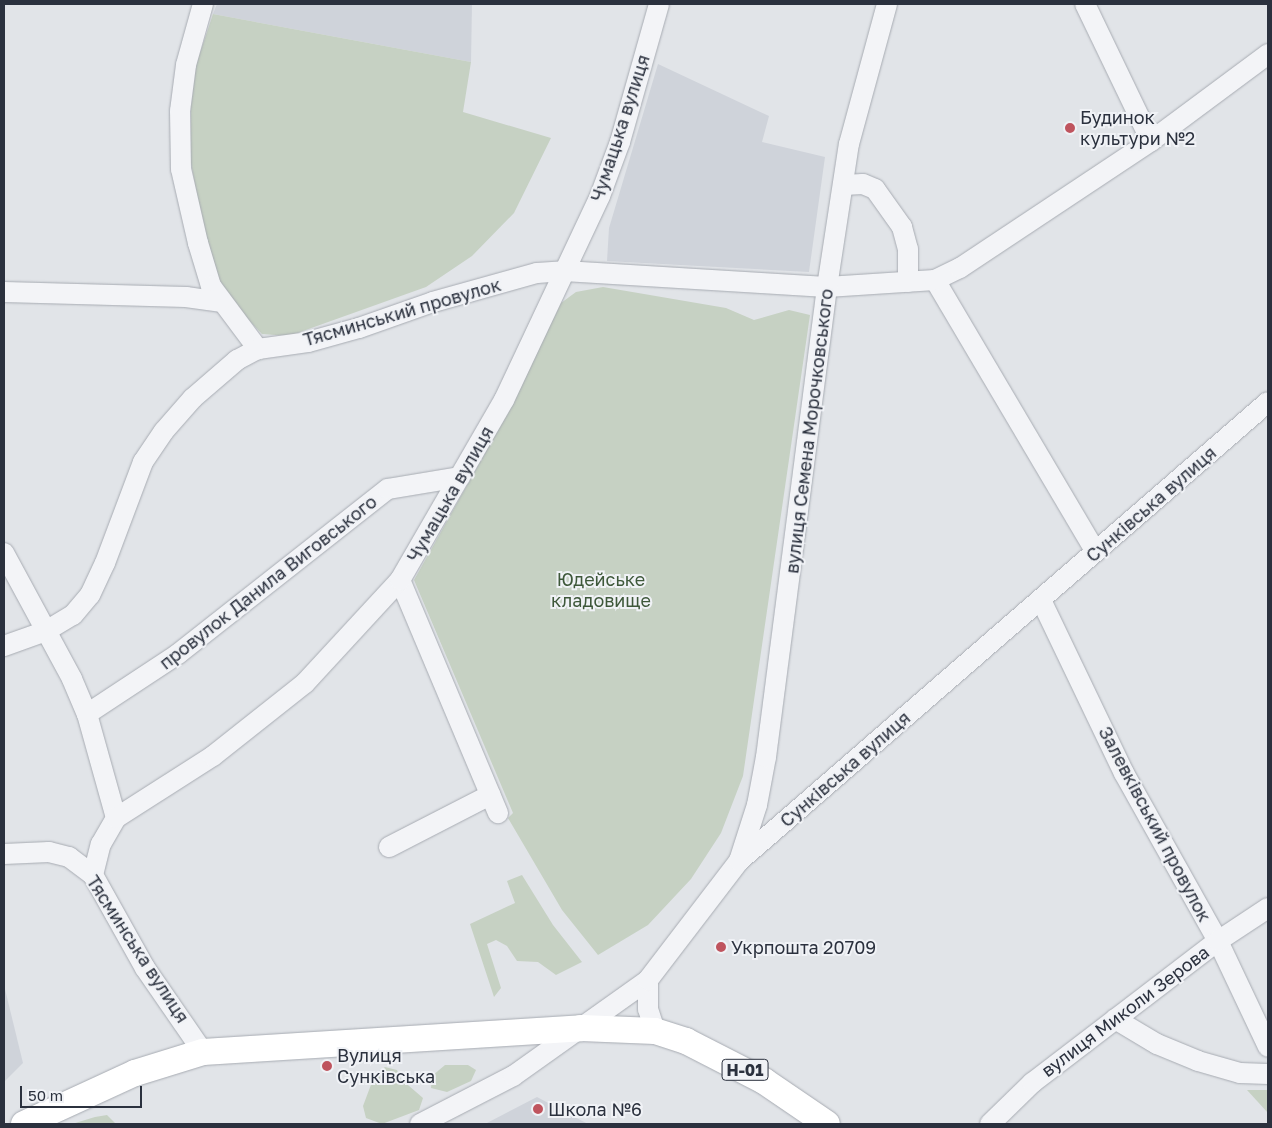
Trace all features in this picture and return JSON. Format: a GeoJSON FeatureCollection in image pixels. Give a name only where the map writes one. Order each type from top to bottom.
{"type":"FeatureCollection","features":[{"type":"Feature","properties":{"kind":"main road","name":"Н-01"},"geometry":{"type":"LineString","coordinates":[[28,1122],[135,1073],[203,1052],[581,1028],[654,1031],[722,1057],[827,1124]]}},
{"type":"Feature","properties":{"kind":"street"},"geometry":{"type":"LineString","coordinates":[[203,4],[186,65],[180,111],[181,169],[198,243],[211,286],[258,349]]}},
{"type":"Feature","properties":{"kind":"street","name":"Чумацька вулиця"},"geometry":{"type":"LineString","coordinates":[[93,875],[101,844],[116,818],[213,756],[305,682],[400,580],[504,400],[600,196],[620,142],[658,4]]}},
{"type":"Feature","properties":{"kind":"street","name":"вулиця Семена Морочковського"},"geometry":{"type":"LineString","coordinates":[[739,861],[757,805],[766,757],[827,288],[849,144],[887,4]]}},
{"type":"Feature","properties":{"kind":"street"},"geometry":{"type":"LineString","coordinates":[[1085,4],[1151,141]]}},
{"type":"Feature","properties":{"kind":"street"},"geometry":{"type":"LineString","coordinates":[[1096,551],[935,280],[960,268],[1151,141],[1268,54]]}},
{"type":"Feature","properties":{"kind":"street"},"geometry":{"type":"LineString","coordinates":[[843,185],[863,184],[875,189],[902,227],[908,249],[908,282]]}},
{"type":"Feature","properties":{"kind":"street","name":"Тясминський провулок"},"geometry":{"type":"LineString","coordinates":[[4,646],[46,630],[73,615],[90,595],[105,564],[143,462],[164,431],[193,398],[237,360],[258,349],[308,342],[536,273],[564,271],[827,288],[935,280]]}},
{"type":"Feature","properties":{"kind":"street"},"geometry":{"type":"LineString","coordinates":[[4,292],[186,297],[222,302]]}},
{"type":"Feature","properties":{"kind":"street","name":"Сунківська вулиця"},"geometry":{"type":"LineString","coordinates":[[420,1124],[513,1076],[648,980],[739,861],[1268,402]]}},
{"type":"Feature","properties":{"kind":"street","name":"провулок Данила Виговського"},"geometry":{"type":"LineString","coordinates":[[87,714],[178,654],[388,489],[460,477]]}},
{"type":"Feature","properties":{"kind":"street"},"geometry":{"type":"LineString","coordinates":[[4,553],[46,630],[87,714],[116,818]]}},
{"type":"Feature","properties":{"kind":"street"},"geometry":{"type":"LineString","coordinates":[[389,847],[494,804],[400,580]]}},
{"type":"Feature","properties":{"kind":"street","name":"Залевківський провулок"},"geometry":{"type":"LineString","coordinates":[[1042,600],[1124,773],[1218,941],[1268,1047]]}},
{"type":"Feature","properties":{"kind":"street"},"geometry":{"type":"LineString","coordinates":[[69,857],[101,844]]}},
{"type":"Feature","properties":{"kind":"street","name":"Тясминська вулиця"},"geometry":{"type":"LineString","coordinates":[[4,854],[49,852],[69,857],[93,875],[135,952],[203,1052]]}},
{"type":"Feature","properties":{"kind":"street","name":"вулиця Миколи Зерова"},"geometry":{"type":"LineString","coordinates":[[990,1124],[1032,1083],[1218,941],[1268,908]]}},
{"type":"Feature","properties":{"kind":"street"},"geometry":{"type":"LineString","coordinates":[[648,980],[648,1009],[654,1031]]}},
{"type":"Feature","properties":{"kind":"street"},"geometry":{"type":"LineString","coordinates":[[1115,1019],[1157,1044],[1198,1061],[1240,1073],[1268,1074]]}},
{"type":"Feature","properties":{"kind":"shaded area"},"geometry":{"type":"Polygon","coordinates":[[[217,4],[472,4],[471,62],[213,14],[217,4]]]}},
{"type":"Feature","properties":{"kind":"shaded area"},"geometry":{"type":"Polygon","coordinates":[[[658,64],[769,116],[762,142],[825,157],[809,272],[607,261],[609,228],[658,64]]]}},
{"type":"Feature","properties":{"kind":"shaded area"},"geometry":{"type":"Polygon","coordinates":[[[4,985],[23,1063],[4,1082],[4,985]]]}},
{"type":"Feature","properties":{"kind":"shaded area","name":"Школа №6"},"geometry":{"type":"Polygon","coordinates":[[[537,1097],[588,1124],[485,1124],[537,1097]]]}},
{"type":"Feature","properties":{"kind":"green space"},"geometry":{"type":"Polygon","coordinates":[[[213,14],[471,62],[463,112],[551,138],[514,213],[472,256],[426,287],[289,336],[262,334],[238,309],[220,282],[201,218],[191,163],[191,107],[196,65],[213,14]]]}},
{"type":"Feature","properties":{"kind":"green space","name":"Юдейське кладовище"},"geometry":{"type":"Polygon","coordinates":[[[603,287],[726,308],[754,320],[789,310],[810,315],[743,776],[721,833],[691,879],[648,925],[598,955],[562,910],[508,818],[513,813],[414,580],[507,414],[561,303],[576,292],[603,287]]]}},
{"type":"Feature","properties":{"kind":"green space"},"geometry":{"type":"Polygon","coordinates":[[[522,875],[553,925],[582,962],[556,975],[538,962],[517,961],[507,946],[496,940],[487,944],[501,988],[494,997],[470,924],[515,903],[507,881],[522,875]]]}},
{"type":"Feature","properties":{"kind":"green space"},"geometry":{"type":"Polygon","coordinates":[[[445,1065],[468,1065],[476,1070],[471,1081],[447,1092],[431,1088],[432,1076],[445,1065]]]}},
{"type":"Feature","properties":{"kind":"green space"},"geometry":{"type":"Polygon","coordinates":[[[385,1067],[397,1070],[401,1079],[423,1098],[419,1110],[382,1124],[366,1118],[363,1106],[375,1074],[385,1067]]]}},
{"type":"Feature","properties":{"kind":"green space"},"geometry":{"type":"Polygon","coordinates":[[[1247,1090],[1268,1090],[1268,1113],[1247,1090]]]}},
{"type":"Feature","properties":{"kind":"green space"},"geometry":{"type":"Polygon","coordinates":[[[107,1115],[116,1124],[72,1124],[95,1117],[107,1115]]]}},
{"type":"Feature","properties":{"kind":"place","name":"Будинок культури №2"},"geometry":{"type":"Point","coordinates":[1070,128]}},
{"type":"Feature","properties":{"kind":"place","name":"Укрпошта 20709"},"geometry":{"type":"Point","coordinates":[721,947]}},
{"type":"Feature","properties":{"kind":"place","name":"Вулиця Сунківська"},"geometry":{"type":"Point","coordinates":[327,1066]}},
{"type":"Feature","properties":{"kind":"place","name":"Школа №6"},"geometry":{"type":"Point","coordinates":[538,1109]}}]}
